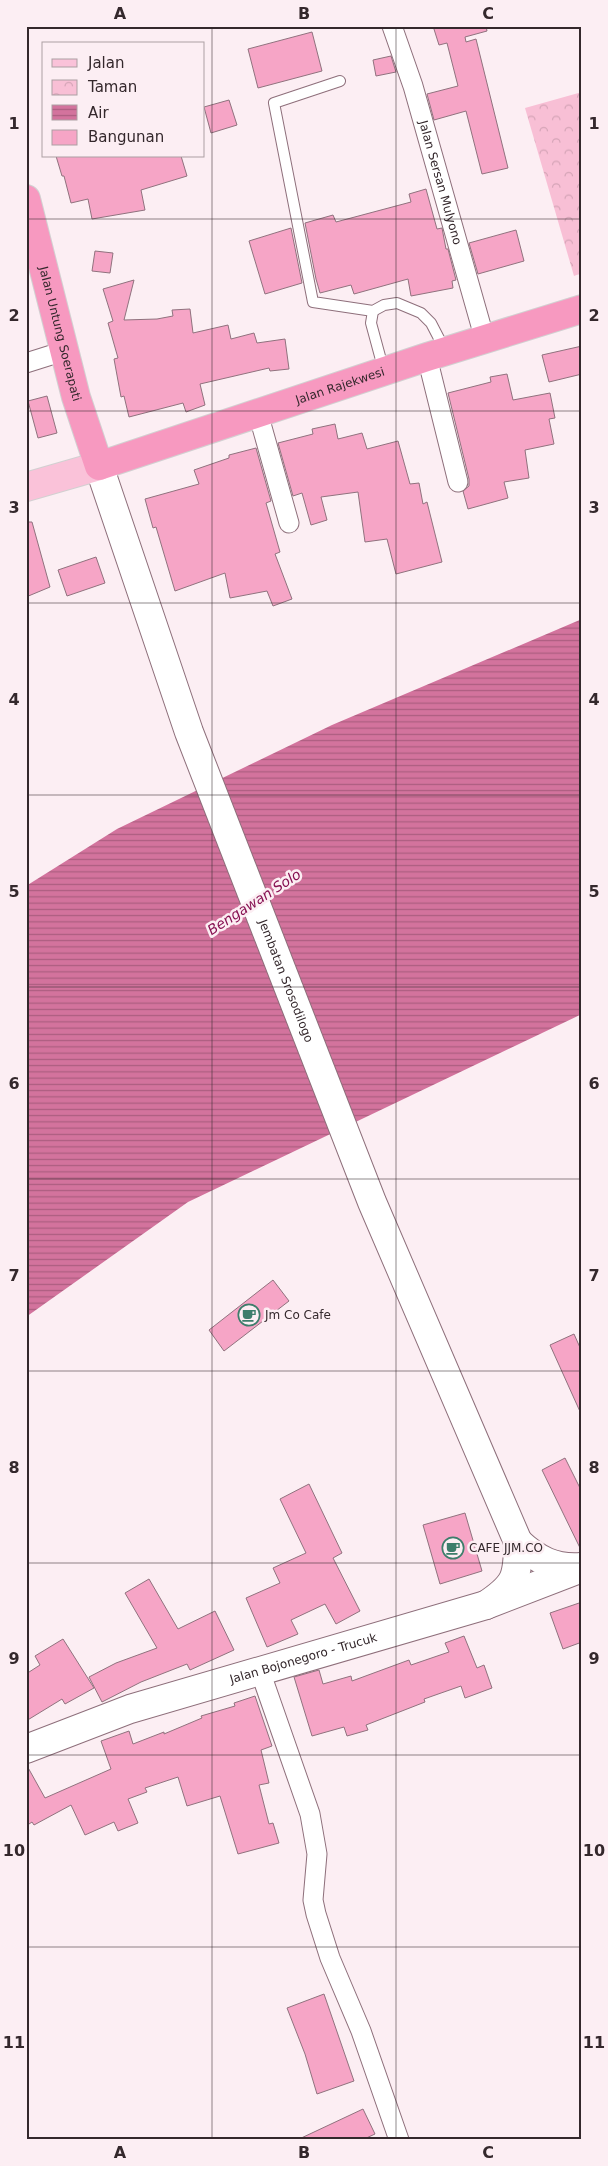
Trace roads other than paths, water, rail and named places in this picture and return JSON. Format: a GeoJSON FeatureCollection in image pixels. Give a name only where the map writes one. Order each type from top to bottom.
{"type":"FeatureCollection","features":[{"type":"Feature","properties":{"kind":"highway","name":"Jalan Untung Soerapati"},"geometry":{"type":"LineString","coordinates":[[26,199],[29,226],[76,397],[99,466]]}},
{"type":"Feature","properties":{"kind":"highway","name":"Jalan Rajekwesi"},"geometry":{"type":"LineString","coordinates":[[99,466],[437,354],[582,309]]}},
{"type":"Feature","properties":{"kind":"main road"},"geometry":{"type":"LineString","coordinates":[[26,487],[99,466]]}},
{"type":"Feature","properties":{"kind":"street","name":"Jalan Sersan Mulyono"},"geometry":{"type":"LineString","coordinates":[[392,26],[413,86],[485,340]]}},
{"type":"Feature","properties":{"kind":"street"},"geometry":{"type":"LineString","coordinates":[[26,363],[64,351]]}},
{"type":"Feature","properties":{"kind":"street"},"geometry":{"type":"LineString","coordinates":[[437,354],[458,482]]}},
{"type":"Feature","properties":{"kind":"street"},"geometry":{"type":"LineString","coordinates":[[258,413],[289,523]]}},
{"type":"Feature","properties":{"kind":"street","name":"Jembatan Srosodilogo"},"geometry":{"type":"LineString","coordinates":[[99,466],[189,732],[372,1202],[518,1542]]}},
{"type":"Feature","properties":{"kind":"street"},"geometry":{"type":"LineString","coordinates":[[518,1542],[537,1559],[549,1564],[582,1568]]}},
{"type":"Feature","properties":{"kind":"street"},"geometry":{"type":"LineString","coordinates":[[486,1605],[502,1595],[511,1585],[518,1565],[518,1542]]}},
{"type":"Feature","properties":{"kind":"street","name":"Jalan Bojonegoro - Trucuk"},"geometry":{"type":"LineString","coordinates":[[26,1750],[130,1709],[486,1605],[582,1568]]}},
{"type":"Feature","properties":{"kind":"street"},"geometry":{"type":"LineString","coordinates":[[260,1672],[312,1822],[317,1854],[313,1900],[316,1914],[330,1958],[361,2031],[399,2140]]}},
{"type":"Feature","properties":{"kind":"lane"},"geometry":{"type":"LineString","coordinates":[[340,81],[274,103],[313,302],[374,311],[384,305],[397,303],[421,313],[431,322],[437,354]]}},
{"type":"Feature","properties":{"kind":"lane"},"geometry":{"type":"LineString","coordinates":[[374,311],[371,323],[384,372]]}},
{"type":"Feature","properties":{"kind":"water","name":"Bengawan Solo"},"geometry":{"type":"Polygon","coordinates":[[[582,619],[582,1014],[188,1202],[26,1317],[26,886],[117,829],[332,725],[582,619]]]}},
{"type":"Feature","properties":{"kind":"place","name":"Jm Co Cafe"},"geometry":{"type":"Point","coordinates":[249,1315]}},
{"type":"Feature","properties":{"kind":"place","name":"CAFE JJM.CO"},"geometry":{"type":"Point","coordinates":[453,1548]}}]}
